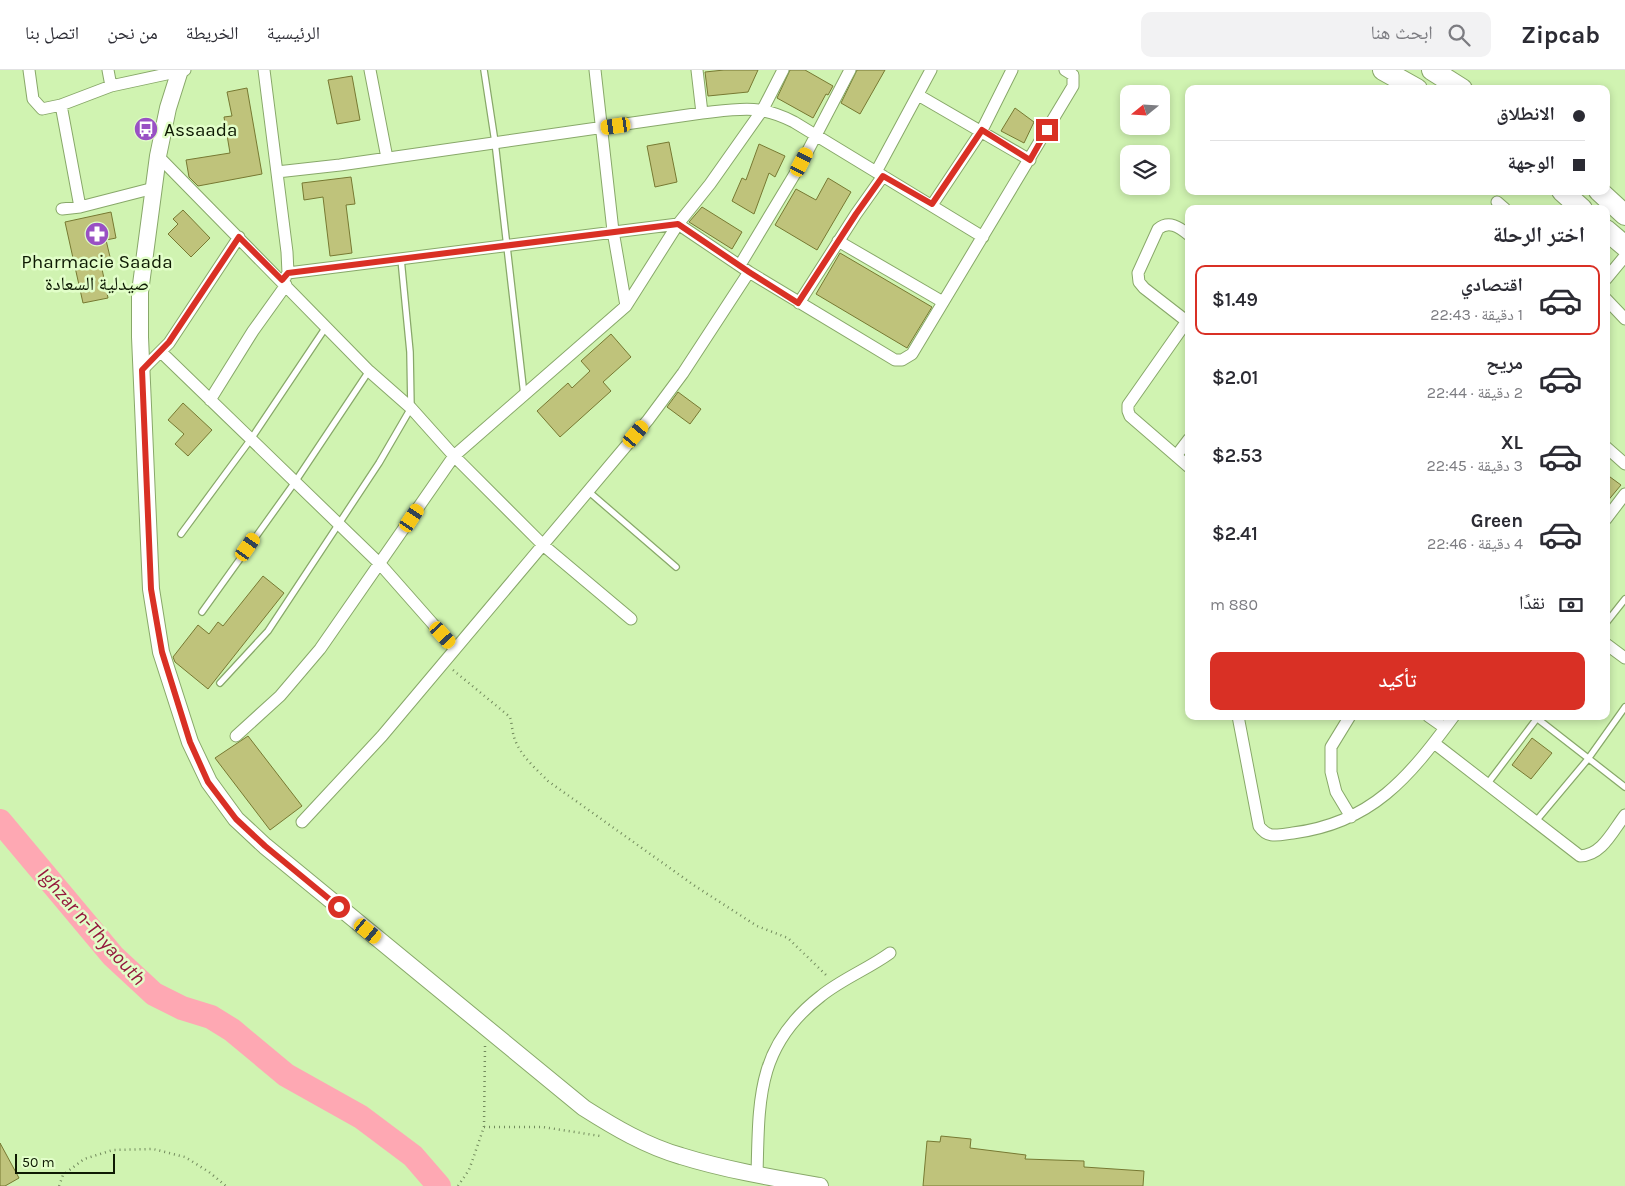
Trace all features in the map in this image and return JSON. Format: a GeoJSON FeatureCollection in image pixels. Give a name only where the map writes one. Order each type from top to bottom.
{"type":"FeatureCollection","features":[{"type":"Feature","properties":{"kind":"highway"},"geometry":{"type":"LineString","coordinates":[[1383,70],[1410,85]]}},
{"type":"Feature","properties":{"kind":"highway"},"geometry":{"type":"LineString","coordinates":[[1432,70],[1456,85]]}},
{"type":"Feature","properties":{"kind":"highway"},"geometry":{"type":"LineString","coordinates":[[1566,195],[1578,205]]}},
{"type":"Feature","properties":{"kind":"highway"},"geometry":{"type":"LineString","coordinates":[[1603,195],[1625,215]]}},
{"type":"Feature","properties":{"kind":"highway"},"geometry":{"type":"LineString","coordinates":[[1610,233],[1625,246]]}},
{"type":"Feature","properties":{"kind":"street"},"geometry":{"type":"LineString","coordinates":[[29,70],[33,99],[42,108],[61,105],[111,86],[159,73],[182,70],[168,108],[158,156],[140,292],[142,370],[151,589],[162,652],[174,696],[190,742],[208,782],[236,819],[265,846],[584,1108],[617,1129],[680,1156],[757,1175],[820,1186]]}},
{"type":"Feature","properties":{"kind":"street"},"geometry":{"type":"LineString","coordinates":[[108,70],[111,86]]}},
{"type":"Feature","properties":{"kind":"street"},"geometry":{"type":"LineString","coordinates":[[210,400],[285,279],[287,252],[264,70]]}},
{"type":"Feature","properties":{"kind":"street"},"geometry":{"type":"LineString","coordinates":[[370,70],[387,158]]}},
{"type":"Feature","properties":{"kind":"street"},"geometry":{"type":"LineString","coordinates":[[595,70],[613,231],[626,306]]}},
{"type":"Feature","properties":{"kind":"street"},"geometry":{"type":"LineString","coordinates":[[697,70],[702,113]]}},
{"type":"Feature","properties":{"kind":"street"},"geometry":{"type":"LineString","coordinates":[[236,736],[280,696],[320,649],[454,456],[626,306],[678,224],[710,184],[763,109],[782,70]]}},
{"type":"Feature","properties":{"kind":"street"},"geometry":{"type":"LineString","coordinates":[[740,264],[802,162],[850,70]]}},
{"type":"Feature","properties":{"kind":"street"},"geometry":{"type":"LineString","coordinates":[[798,303],[879,174],[931,70]]}},
{"type":"Feature","properties":{"kind":"street"},"geometry":{"type":"LineString","coordinates":[[932,204],[982,130],[1012,70]]}},
{"type":"Feature","properties":{"kind":"street"},"geometry":{"type":"LineString","coordinates":[[285,279],[401,259],[678,224],[798,303],[895,360],[902,360],[912,354],[1073,86],[1073,75],[1065,70]]}},
{"type":"Feature","properties":{"kind":"street"},"geometry":{"type":"LineString","coordinates":[[918,94],[1030,160]]}},
{"type":"Feature","properties":{"kind":"street"},"geometry":{"type":"LineString","coordinates":[[61,105],[80,207]]}},
{"type":"Feature","properties":{"kind":"street"},"geometry":{"type":"LineString","coordinates":[[277,172],[702,113],[738,109],[763,109],[780,114],[932,204],[983,237]]}},
{"type":"Feature","properties":{"kind":"street"},"geometry":{"type":"LineString","coordinates":[[158,156],[239,237],[285,279],[369,371],[411,408],[454,456],[543,545],[631,619]]}},
{"type":"Feature","properties":{"kind":"street"},"geometry":{"type":"LineString","coordinates":[[62,209],[80,207],[154,188]]}},
{"type":"Feature","properties":{"kind":"street"},"geometry":{"type":"LineString","coordinates":[[1185,232],[1170,224],[1163,225],[1158,229],[1138,273],[1139,282],[1144,288],[1185,320]]}},
{"type":"Feature","properties":{"kind":"street"},"geometry":{"type":"LineString","coordinates":[[142,370],[161,352],[191,311],[239,237]]}},
{"type":"Feature","properties":{"kind":"street"},"geometry":{"type":"LineString","coordinates":[[838,241],[943,302]]}},
{"type":"Feature","properties":{"kind":"street"},"geometry":{"type":"LineString","coordinates":[[1610,274],[1625,256]]}},
{"type":"Feature","properties":{"kind":"street"},"geometry":{"type":"LineString","coordinates":[[302,822],[382,736],[648,420],[683,373],[749,272]]}},
{"type":"Feature","properties":{"kind":"street"},"geometry":{"type":"LineString","coordinates":[[1610,303],[1625,319]]}},
{"type":"Feature","properties":{"kind":"street"},"geometry":{"type":"LineString","coordinates":[[1185,326],[1128,405],[1130,416],[1185,464]]}},
{"type":"Feature","properties":{"kind":"street"},"geometry":{"type":"LineString","coordinates":[[161,352],[380,564],[455,649]]}},
{"type":"Feature","properties":{"kind":"street"},"geometry":{"type":"LineString","coordinates":[[1176,456],[1185,445]]}},
{"type":"Feature","properties":{"kind":"street"},"geometry":{"type":"LineString","coordinates":[[1610,450],[1625,464]]}},
{"type":"Feature","properties":{"kind":"street"},"geometry":{"type":"LineString","coordinates":[[1610,514],[1625,494]]}},
{"type":"Feature","properties":{"kind":"street"},"geometry":{"type":"LineString","coordinates":[[1610,647],[1625,658]]}},
{"type":"Feature","properties":{"kind":"street"},"geometry":{"type":"LineString","coordinates":[[1239,720],[1259,826],[1264,833],[1270,836],[1300,832],[1351,817],[1373,805],[1398,785],[1451,720]]}},
{"type":"Feature","properties":{"kind":"street"},"geometry":{"type":"LineString","coordinates":[[1348,720],[1331,747],[1331,772],[1336,792],[1351,817]]}},
{"type":"Feature","properties":{"kind":"street"},"geometry":{"type":"LineString","coordinates":[[1434,720],[1445,728]]}},
{"type":"Feature","properties":{"kind":"street"},"geometry":{"type":"LineString","coordinates":[[1434,743],[1580,856],[1589,856],[1598,851],[1625,815]]}},
{"type":"Feature","properties":{"kind":"street"},"geometry":{"type":"LineString","coordinates":[[757,1175],[758,1111],[763,1082],[772,1054],[789,1026],[821,996],[890,953]]}},
{"type":"Feature","properties":{"kind":"lane"},"geometry":{"type":"LineString","coordinates":[[484,70],[495,142],[524,396]]}},
{"type":"Feature","properties":{"kind":"lane"},"geometry":{"type":"LineString","coordinates":[[220,683],[268,631],[338,522],[379,463],[411,408],[410,352],[401,259]]}},
{"type":"Feature","properties":{"kind":"lane"},"geometry":{"type":"LineString","coordinates":[[181,534],[251,439],[326,326]]}},
{"type":"Feature","properties":{"kind":"lane"},"geometry":{"type":"LineString","coordinates":[[202,612],[295,482],[369,371]]}},
{"type":"Feature","properties":{"kind":"lane"},"geometry":{"type":"LineString","coordinates":[[588,492],[676,567]]}},
{"type":"Feature","properties":{"kind":"lane"},"geometry":{"type":"LineString","coordinates":[[1610,618],[1625,599]]}},
{"type":"Feature","properties":{"kind":"lane"},"geometry":{"type":"LineString","coordinates":[[1536,821],[1588,759],[1625,707]]}},
{"type":"Feature","properties":{"kind":"lane"},"geometry":{"type":"LineString","coordinates":[[1488,783],[1534,720]]}},
{"type":"Feature","properties":{"kind":"lane"},"geometry":{"type":"LineString","coordinates":[[1540,720],[1625,786]]}},
{"type":"Feature","properties":{"kind":"path"},"geometry":{"type":"LineString","coordinates":[[444,663],[510,717],[514,737],[522,752],[532,765],[548,780],[695,886],[757,926],[788,938],[836,985]]}},
{"type":"Feature","properties":{"kind":"path"},"geometry":{"type":"LineString","coordinates":[[458,1186],[469,1170],[484,1127],[483,1059],[487,1028]]}},
{"type":"Feature","properties":{"kind":"path"},"geometry":{"type":"LineString","coordinates":[[484,1127],[543,1127],[606,1136]]}},
{"type":"Feature","properties":{"kind":"path"},"geometry":{"type":"LineString","coordinates":[[59,1186],[63,1175],[84,1159],[113,1150],[153,1149],[185,1157],[209,1172],[226,1186]]}},
{"type":"Feature","properties":{"kind":"building"},"geometry":{"type":"Polygon","coordinates":[[[758,70],[748,92],[708,96],[705,72],[758,70]]]}},
{"type":"Feature","properties":{"kind":"building"},"geometry":{"type":"Polygon","coordinates":[[[790,70],[805,70],[833,86],[828,95],[826,94],[813,118],[777,98],[790,70]]]}},
{"type":"Feature","properties":{"kind":"building"},"geometry":{"type":"Polygon","coordinates":[[[857,70],[885,70],[860,114],[841,103],[857,70]]]}},
{"type":"Feature","properties":{"kind":"building"},"geometry":{"type":"Polygon","coordinates":[[[352,76],[360,120],[337,124],[328,80],[352,76]]]}},
{"type":"Feature","properties":{"kind":"building"},"geometry":{"type":"Polygon","coordinates":[[[247,88],[262,174],[198,186],[189,177],[186,160],[230,153],[224,117],[232,116],[227,92],[247,88]]]}},
{"type":"Feature","properties":{"kind":"building"},"geometry":{"type":"Polygon","coordinates":[[[1015,108],[1034,122],[1024,143],[1001,131],[1015,108]]]}},
{"type":"Feature","properties":{"kind":"building"},"geometry":{"type":"Polygon","coordinates":[[[669,142],[677,182],[655,187],[647,146],[669,142]]]}},
{"type":"Feature","properties":{"kind":"building"},"geometry":{"type":"Polygon","coordinates":[[[759,144],[785,156],[775,177],[769,173],[754,214],[732,201],[742,178],[746,180],[759,144]]]}},
{"type":"Feature","properties":{"kind":"building"},"geometry":{"type":"Polygon","coordinates":[[[351,177],[355,204],[346,205],[352,253],[330,256],[323,197],[304,200],[302,183],[351,177]]]}},
{"type":"Feature","properties":{"kind":"building"},"geometry":{"type":"Polygon","coordinates":[[[828,178],[851,192],[817,250],[775,225],[796,189],[816,200],[828,178]]]}},
{"type":"Feature","properties":{"kind":"building"},"geometry":{"type":"Polygon","coordinates":[[[702,207],[742,232],[732,249],[689,222],[702,207]]]}},
{"type":"Feature","properties":{"kind":"building"},"geometry":{"type":"Polygon","coordinates":[[[183,210],[210,238],[191,257],[168,234],[178,224],[173,219],[183,210]]]}},
{"type":"Feature","properties":{"kind":"building"},"geometry":{"type":"Polygon","coordinates":[[[111,212],[116,238],[106,240],[111,261],[101,264],[108,298],[83,303],[65,222],[111,212]]]}},
{"type":"Feature","properties":{"kind":"building"},"geometry":{"type":"Polygon","coordinates":[[[840,253],[932,307],[907,348],[816,294],[840,253]]]}},
{"type":"Feature","properties":{"kind":"building"},"geometry":{"type":"Polygon","coordinates":[[[611,334],[631,357],[603,382],[611,391],[560,437],[537,411],[568,383],[572,388],[590,371],[581,361],[611,334]]]}},
{"type":"Feature","properties":{"kind":"building"},"geometry":{"type":"Polygon","coordinates":[[[678,392],[701,409],[690,424],[667,407],[678,392]]]}},
{"type":"Feature","properties":{"kind":"building"},"geometry":{"type":"Polygon","coordinates":[[[183,403],[212,430],[188,456],[175,444],[184,434],[168,420],[183,403]]]}},
{"type":"Feature","properties":{"kind":"building"},"geometry":{"type":"Polygon","coordinates":[[[1610,477],[1621,485],[1610,498],[1610,477]]]}},
{"type":"Feature","properties":{"kind":"building"},"geometry":{"type":"Polygon","coordinates":[[[263,576],[284,593],[208,689],[175,662],[173,657],[198,625],[209,634],[218,622],[223,626],[263,576]]]}},
{"type":"Feature","properties":{"kind":"building"},"geometry":{"type":"Polygon","coordinates":[[[248,736],[302,806],[270,830],[215,758],[248,736]]]}},
{"type":"Feature","properties":{"kind":"building"},"geometry":{"type":"Polygon","coordinates":[[[1532,738],[1552,753],[1531,779],[1512,765],[1532,738]]]}},
{"type":"Feature","properties":{"kind":"building"},"geometry":{"type":"Polygon","coordinates":[[[941,1136],[971,1139],[970,1148],[1026,1155],[1025,1159],[1084,1161],[1084,1167],[1144,1171],[1143,1186],[923,1186],[927,1141],[940,1142],[941,1136]]]}},
{"type":"Feature","properties":{"kind":"building"},"geometry":{"type":"Polygon","coordinates":[[[0,1143],[19,1178],[5,1186],[0,1186],[0,1143]]]}},
{"type":"Feature","properties":{"kind":"waterway","name":"Ighzar n-Thyaouth"},"geometry":{"type":"LineString","coordinates":[[0,821],[113,956],[154,994],[182,1008],[211,1017],[232,1030],[286,1075],[361,1117],[413,1156],[439,1186]]}},
{"type":"Feature","properties":{"kind":"place","name":"Assaada"},"geometry":{"type":"Point","coordinates":[146,129]}},
{"type":"Feature","properties":{"kind":"place","name":"Pharmacie Saada صيدلية السعادة"},"geometry":{"type":"Point","coordinates":[97,234]}},
{"type":"Feature","properties":{"kind":"route"},"geometry":{"type":"LineString","coordinates":[[339,907],[265,846],[236,819],[208,782],[190,742],[177,704],[162,652],[151,589],[142,370],[169,342],[239,237],[282,280],[288,273],[678,224],[798,303],[883,176],[932,204],[982,130],[1030,160],[1047,130]]}}]}
